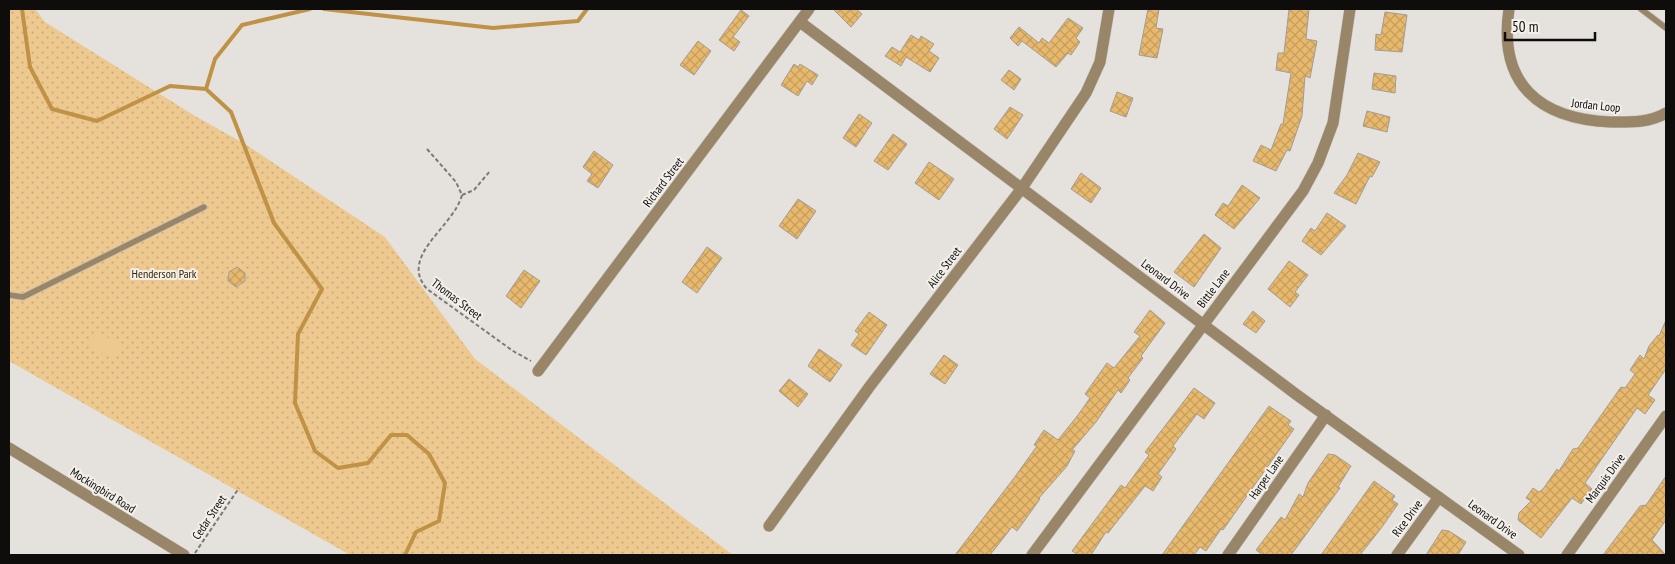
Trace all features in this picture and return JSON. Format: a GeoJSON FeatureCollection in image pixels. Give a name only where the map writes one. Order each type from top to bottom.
{"type":"FeatureCollection","features":[{"type":"Feature","properties":{"kind":"street","name":"Richard Street"},"geometry":{"type":"LineString","coordinates":[[540,369],[809,9]]}},
{"type":"Feature","properties":{"kind":"street","name":"Alice Street"},"geometry":{"type":"LineString","coordinates":[[769,526],[870,386],[1022,188],[1086,93],[1100,62],[1109,9]]}},
{"type":"Feature","properties":{"kind":"street","name":"Bittle Lane"},"geometry":{"type":"LineString","coordinates":[[1032,555],[1303,192],[1318,163],[1333,123],[1350,9]]}},
{"type":"Feature","properties":{"kind":"street","name":"Jordan Loop"},"geometry":{"type":"LineString","coordinates":[[1509,9],[1508,47],[1512,65],[1532,97],[1546,107],[1563,116],[1588,121],[1639,122],[1666,113]]}},
{"type":"Feature","properties":{"kind":"street","name":"Leonard Drive"},"geometry":{"type":"LineString","coordinates":[[800,22],[1203,324],[1519,555]]}},
{"type":"Feature","properties":{"kind":"street","name":"Harper Lane"},"geometry":{"type":"LineString","coordinates":[[1228,555],[1326,415]]}},
{"type":"Feature","properties":{"kind":"street","name":"Marquis Drive"},"geometry":{"type":"LineString","coordinates":[[1567,555],[1666,416]]}},
{"type":"Feature","properties":{"kind":"street","name":"Mockingbird Road"},"geometry":{"type":"LineString","coordinates":[[9,448],[184,555]]}},
{"type":"Feature","properties":{"kind":"street","name":"Rice Drive"},"geometry":{"type":"LineString","coordinates":[[1397,555],[1439,497]]}},
{"type":"Feature","properties":{"kind":"lane"},"geometry":{"type":"LineString","coordinates":[[1640,9],[1666,28]]}},
{"type":"Feature","properties":{"kind":"lane"},"geometry":{"type":"LineString","coordinates":[[9,295],[23,297],[204,207]]}},
{"type":"Feature","properties":{"kind":"path"},"geometry":{"type":"LineString","coordinates":[[427,150],[456,182],[462,195],[474,190],[490,171]]}},
{"type":"Feature","properties":{"kind":"path","name":"Thomas Street"},"geometry":{"type":"LineString","coordinates":[[462,195],[459,206],[421,256],[416,269],[419,280],[427,289],[540,369]]}},
{"type":"Feature","properties":{"kind":"path","name":"Cedar Street"},"geometry":{"type":"LineString","coordinates":[[194,555],[239,488]]}},
{"type":"Feature","properties":{"kind":"green space","name":"Henderson Park"},"geometry":{"type":"Polygon","coordinates":[[[9,9],[35,9],[45,22],[195,116],[245,144],[385,237],[475,359],[733,555],[350,555],[9,361],[9,9]]]}},
{"type":"Feature","properties":{"kind":"green space"},"geometry":{"type":"Polygon","coordinates":[[[95,333],[121,343],[115,358],[89,348],[95,333]]]}},
{"type":"Feature","properties":{"kind":"building"},"geometry":{"type":"Polygon","coordinates":[[[833,9],[856,9],[862,14],[851,27],[833,9]]]}},
{"type":"Feature","properties":{"kind":"building"},"geometry":{"type":"Polygon","coordinates":[[[1148,9],[1159,9],[1156,28],[1163,29],[1157,58],[1139,55],[1148,9]]]}},
{"type":"Feature","properties":{"kind":"building"},"geometry":{"type":"Polygon","coordinates":[[[1289,9],[1309,9],[1306,39],[1317,41],[1310,78],[1305,76],[1302,116],[1290,151],[1287,150],[1276,171],[1253,161],[1261,145],[1271,150],[1281,124],[1283,124],[1291,73],[1276,70],[1278,53],[1284,53],[1289,9]]]}},
{"type":"Feature","properties":{"kind":"building"},"geometry":{"type":"Polygon","coordinates":[[[741,10],[749,16],[733,37],[740,42],[734,51],[719,40],[741,10]]]}},
{"type":"Feature","properties":{"kind":"building"},"geometry":{"type":"Polygon","coordinates":[[[1385,12],[1407,15],[1402,52],[1375,50],[1376,34],[1381,35],[1385,12]]]}},
{"type":"Feature","properties":{"kind":"building"},"geometry":{"type":"Polygon","coordinates":[[[1068,18],[1083,28],[1076,38],[1080,42],[1071,55],[1068,53],[1056,67],[1022,41],[1018,46],[1010,38],[1019,27],[1039,43],[1042,38],[1049,43],[1068,18]]]}},
{"type":"Feature","properties":{"kind":"building"},"geometry":{"type":"Polygon","coordinates":[[[911,35],[919,40],[921,36],[934,44],[929,51],[939,58],[930,72],[906,57],[901,66],[885,56],[892,47],[900,52],[911,35]]]}},
{"type":"Feature","properties":{"kind":"building"},"geometry":{"type":"Polygon","coordinates":[[[698,41],[711,51],[694,75],[680,65],[698,41]]]}},
{"type":"Feature","properties":{"kind":"building"},"geometry":{"type":"Polygon","coordinates":[[[794,64],[798,67],[800,64],[818,75],[812,85],[807,81],[798,96],[781,85],[794,64]]]}},
{"type":"Feature","properties":{"kind":"building"},"geometry":{"type":"Polygon","coordinates":[[[1009,70],[1021,79],[1014,90],[1001,80],[1009,70]]]}},
{"type":"Feature","properties":{"kind":"building"},"geometry":{"type":"Polygon","coordinates":[[[1374,73],[1396,76],[1395,93],[1372,89],[1374,73]]]}},
{"type":"Feature","properties":{"kind":"building"},"geometry":{"type":"Polygon","coordinates":[[[1117,92],[1133,98],[1126,117],[1110,111],[1117,92]]]}},
{"type":"Feature","properties":{"kind":"building"},"geometry":{"type":"Polygon","coordinates":[[[1010,107],[1023,115],[1007,139],[994,129],[1010,107]]]}},
{"type":"Feature","properties":{"kind":"building"},"geometry":{"type":"Polygon","coordinates":[[[1367,111],[1390,117],[1387,132],[1363,126],[1367,111]]]}},
{"type":"Feature","properties":{"kind":"building"},"geometry":{"type":"Polygon","coordinates":[[[859,114],[872,123],[856,147],[843,138],[859,114]]]}},
{"type":"Feature","properties":{"kind":"building"},"geometry":{"type":"Polygon","coordinates":[[[893,134],[907,144],[888,170],[874,161],[893,134]]]}},
{"type":"Feature","properties":{"kind":"building"},"geometry":{"type":"Polygon","coordinates":[[[594,151],[613,165],[598,188],[587,181],[592,174],[583,167],[594,151]]]}},
{"type":"Feature","properties":{"kind":"building"},"geometry":{"type":"Polygon","coordinates":[[[1358,153],[1380,162],[1372,177],[1370,176],[1356,204],[1334,193],[1347,175],[1358,153]]]}},
{"type":"Feature","properties":{"kind":"building"},"geometry":{"type":"Polygon","coordinates":[[[929,162],[954,179],[939,200],[915,183],[929,162]]]}},
{"type":"Feature","properties":{"kind":"building"},"geometry":{"type":"Polygon","coordinates":[[[1081,173],[1101,188],[1091,203],[1071,189],[1081,173]]]}},
{"type":"Feature","properties":{"kind":"building"},"geometry":{"type":"Polygon","coordinates":[[[1242,185],[1260,198],[1234,229],[1215,215],[1223,203],[1228,206],[1242,185]]]}},
{"type":"Feature","properties":{"kind":"building"},"geometry":{"type":"Polygon","coordinates":[[[798,199],[816,211],[797,239],[779,226],[798,199]]]}},
{"type":"Feature","properties":{"kind":"building"},"geometry":{"type":"Polygon","coordinates":[[[1327,213],[1346,226],[1321,255],[1302,241],[1311,228],[1315,231],[1327,213]]]}},
{"type":"Feature","properties":{"kind":"building"},"geometry":{"type":"Polygon","coordinates":[[[1204,234],[1221,248],[1194,287],[1174,272],[1204,234]]]}},
{"type":"Feature","properties":{"kind":"building"},"geometry":{"type":"Polygon","coordinates":[[[707,247],[722,258],[697,293],[682,282],[707,247]]]}},
{"type":"Feature","properties":{"kind":"building"},"geometry":{"type":"Polygon","coordinates":[[[1289,261],[1308,275],[1295,292],[1299,295],[1290,307],[1268,289],[1289,261]]]}},
{"type":"Feature","properties":{"kind":"building"},"geometry":{"type":"Polygon","coordinates":[[[237,267],[245,273],[245,281],[236,287],[228,281],[229,272],[237,267]]]}},
{"type":"Feature","properties":{"kind":"building"},"geometry":{"type":"Polygon","coordinates":[[[524,270],[540,281],[521,308],[506,296],[524,270]]]}},
{"type":"Feature","properties":{"kind":"building"},"geometry":{"type":"Polygon","coordinates":[[[1150,310],[1165,323],[1141,356],[1143,358],[1128,378],[1130,380],[1121,393],[1118,390],[1096,422],[1072,450],[1075,451],[1067,466],[1039,498],[1017,531],[1012,527],[990,555],[955,555],[1037,446],[1034,445],[1044,430],[1058,440],[1078,415],[1090,398],[1085,394],[1107,363],[1114,368],[1140,336],[1134,332],[1150,310]]]}},
{"type":"Feature","properties":{"kind":"building"},"geometry":{"type":"Polygon","coordinates":[[[1253,311],[1265,321],[1256,333],[1243,324],[1253,311]]]}},
{"type":"Feature","properties":{"kind":"building"},"geometry":{"type":"Polygon","coordinates":[[[869,312],[887,325],[866,355],[851,345],[859,334],[855,331],[869,312]]]}},
{"type":"Feature","properties":{"kind":"building"},"geometry":{"type":"Polygon","coordinates":[[[1666,320],[1666,369],[1648,395],[1655,400],[1645,414],[1637,408],[1585,483],[1592,489],[1581,504],[1572,498],[1541,538],[1518,520],[1519,513],[1531,501],[1526,498],[1533,488],[1539,492],[1543,489],[1557,469],[1559,471],[1573,449],[1578,448],[1621,387],[1625,388],[1635,374],[1630,370],[1640,355],[1644,359],[1649,346],[1659,336],[1666,320]]]}},
{"type":"Feature","properties":{"kind":"building"},"geometry":{"type":"Polygon","coordinates":[[[819,349],[842,365],[830,382],[808,366],[819,349]]]}},
{"type":"Feature","properties":{"kind":"building"},"geometry":{"type":"Polygon","coordinates":[[[944,355],[958,365],[945,384],[930,374],[944,355]]]}},
{"type":"Feature","properties":{"kind":"building"},"geometry":{"type":"Polygon","coordinates":[[[789,379],[808,394],[798,407],[779,391],[789,379]]]}},
{"type":"Feature","properties":{"kind":"building"},"geometry":{"type":"Polygon","coordinates":[[[1194,388],[1215,403],[1204,419],[1197,414],[1173,446],[1176,449],[1158,474],[1162,477],[1153,491],[1145,486],[1108,533],[1106,532],[1091,555],[1078,555],[1072,551],[1121,485],[1125,488],[1149,455],[1145,452],[1194,388]]]}},
{"type":"Feature","properties":{"kind":"building"},"geometry":{"type":"Polygon","coordinates":[[[1269,406],[1291,421],[1288,425],[1294,429],[1223,530],[1221,529],[1206,551],[1200,547],[1194,555],[1162,555],[1269,406]]]}},
{"type":"Feature","properties":{"kind":"building"},"geometry":{"type":"Polygon","coordinates":[[[1328,454],[1335,455],[1351,466],[1338,487],[1340,488],[1291,555],[1263,555],[1256,550],[1281,517],[1285,520],[1299,494],[1303,497],[1308,483],[1328,454]]]}},
{"type":"Feature","properties":{"kind":"building"},"geometry":{"type":"Polygon","coordinates":[[[1666,476],[1666,520],[1652,540],[1666,555],[1603,555],[1640,506],[1646,505],[1666,476]]]}},
{"type":"Feature","properties":{"kind":"building"},"geometry":{"type":"Polygon","coordinates":[[[1374,481],[1395,496],[1392,500],[1398,504],[1382,527],[1360,555],[1321,555],[1374,481]]]}},
{"type":"Feature","properties":{"kind":"building"},"geometry":{"type":"Polygon","coordinates":[[[1442,530],[1449,531],[1466,542],[1458,555],[1426,555],[1442,530]]]}},
{"type":"Feature","properties":{"kind":"waterway"},"geometry":{"type":"LineString","coordinates":[[22,9],[30,67],[52,109],[97,121],[170,86],[206,89],[231,112],[274,223],[322,289],[298,334],[295,403],[315,451],[338,468],[368,463],[391,435],[407,435],[429,454],[445,483],[439,521],[416,532],[405,555]]}},
{"type":"Feature","properties":{"kind":"waterway"},"geometry":{"type":"LineString","coordinates":[[206,89],[215,59],[242,25],[310,9]]}},
{"type":"Feature","properties":{"kind":"waterway"},"geometry":{"type":"LineString","coordinates":[[324,9],[493,28],[578,21],[587,9]]}}]}
